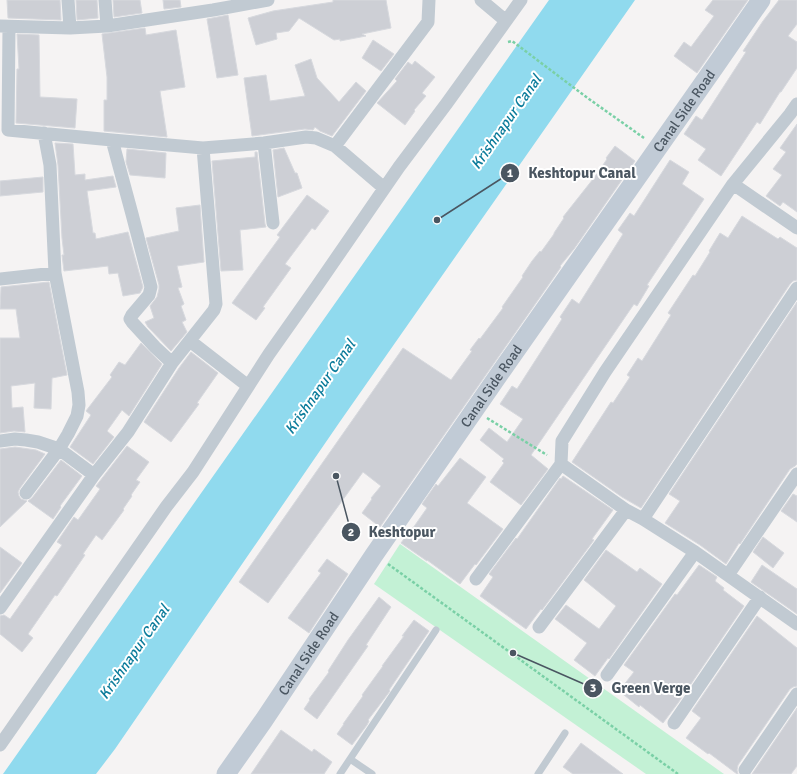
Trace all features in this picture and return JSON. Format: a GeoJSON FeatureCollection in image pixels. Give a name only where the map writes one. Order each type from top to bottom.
{"type":"FeatureCollection","features":[{"type":"Feature","properties":{"kind":"street"},"geometry":{"type":"LineString","coordinates":[[68,0],[70,28]]}},
{"type":"Feature","properties":{"kind":"street"},"geometry":{"type":"LineString","coordinates":[[105,0],[107,26]]}},
{"type":"Feature","properties":{"kind":"street"},"geometry":{"type":"LineString","coordinates":[[268,0],[107,26],[70,28],[4,26],[4,129],[203,148],[316,138],[335,146],[384,188]]}},
{"type":"Feature","properties":{"kind":"street"},"geometry":{"type":"LineString","coordinates":[[335,146],[428,22],[429,0]]}},
{"type":"Feature","properties":{"kind":"street"},"geometry":{"type":"LineString","coordinates":[[481,0],[506,21]]}},
{"type":"Feature","properties":{"kind":"street"},"geometry":{"type":"LineString","coordinates":[[0,745],[166,507],[193,472],[269,354],[384,188],[521,0]]}},
{"type":"Feature","properties":{"kind":"street","name":"Canal Side Road"},"geometry":{"type":"LineString","coordinates":[[226,774],[474,410],[761,0]]}},
{"type":"Feature","properties":{"kind":"street"},"geometry":{"type":"LineString","coordinates":[[476,579],[561,464],[562,441],[605,372],[733,184],[797,104]]}},
{"type":"Feature","properties":{"kind":"street"},"geometry":{"type":"LineString","coordinates":[[26,493],[59,449],[77,416],[79,405],[78,392],[55,273],[50,165],[44,133]]}},
{"type":"Feature","properties":{"kind":"street"},"geometry":{"type":"LineString","coordinates":[[112,140],[151,287],[149,295],[130,319],[155,347],[172,363]]}},
{"type":"Feature","properties":{"kind":"street"},"geometry":{"type":"LineString","coordinates":[[264,143],[273,223]]}},
{"type":"Feature","properties":{"kind":"street"},"geometry":{"type":"LineString","coordinates":[[0,608],[94,475],[128,432],[172,363],[214,310],[216,304],[203,148]]}},
{"type":"Feature","properties":{"kind":"street"},"geometry":{"type":"LineString","coordinates":[[733,184],[797,228]]}},
{"type":"Feature","properties":{"kind":"street"},"geometry":{"type":"LineString","coordinates":[[0,279],[55,273]]}},
{"type":"Feature","properties":{"kind":"street"},"geometry":{"type":"LineString","coordinates":[[643,519],[797,288]]}},
{"type":"Feature","properties":{"kind":"street"},"geometry":{"type":"LineString","coordinates":[[190,341],[248,386]]}},
{"type":"Feature","properties":{"kind":"street"},"geometry":{"type":"LineString","coordinates":[[0,441],[15,439],[26,440],[38,442],[59,449],[94,475]]}},
{"type":"Feature","properties":{"kind":"street"},"geometry":{"type":"LineString","coordinates":[[561,464],[626,510],[696,552],[797,624]]}},
{"type":"Feature","properties":{"kind":"street"},"geometry":{"type":"LineString","coordinates":[[728,575],[797,474]]}},
{"type":"Feature","properties":{"kind":"street"},"geometry":{"type":"LineString","coordinates":[[539,627],[626,510]]}},
{"type":"Feature","properties":{"kind":"street"},"geometry":{"type":"LineString","coordinates":[[607,675],[696,552]]}},
{"type":"Feature","properties":{"kind":"street"},"geometry":{"type":"LineString","coordinates":[[674,723],[760,597]]}},
{"type":"Feature","properties":{"kind":"street"},"geometry":{"type":"LineString","coordinates":[[745,770],[797,694]]}},
{"type":"Feature","properties":{"kind":"lane"},"geometry":{"type":"LineString","coordinates":[[340,774],[436,630]]}},
{"type":"Feature","properties":{"kind":"lane"},"geometry":{"type":"LineString","coordinates":[[538,774],[565,733]]}},
{"type":"Feature","properties":{"kind":"lane"},"geometry":{"type":"LineString","coordinates":[[350,759],[372,774]]}},
{"type":"Feature","properties":{"kind":"path"},"geometry":{"type":"LineString","coordinates":[[512,41],[658,148]]}},
{"type":"Feature","properties":{"kind":"path"},"geometry":{"type":"LineString","coordinates":[[474,410],[561,464]]}},
{"type":"Feature","properties":{"kind":"path"},"geometry":{"type":"LineString","coordinates":[[374,555],[678,774]]}},
{"type":"Feature","properties":{"kind":"green space"},"geometry":{"type":"Polygon","coordinates":[[[400,544],[724,774],[646,774],[374,584],[400,544]]]}},
{"type":"Feature","properties":{"kind":"water","name":"Krishnapur Canal"},"geometry":{"type":"Polygon","coordinates":[[[549,0],[635,0],[339,423],[115,749],[96,774],[3,774],[549,0]]]}},
{"type":"Feature","properties":{"kind":"building"},"geometry":{"type":"Polygon","coordinates":[[[7,0],[60,0],[61,20],[8,18],[7,0]]]}},
{"type":"Feature","properties":{"kind":"building"},"geometry":{"type":"Polygon","coordinates":[[[76,0],[97,0],[98,18],[77,20],[76,0]]]}},
{"type":"Feature","properties":{"kind":"building"},"geometry":{"type":"Polygon","coordinates":[[[113,0],[140,0],[142,13],[114,17],[113,0]]]}},
{"type":"Feature","properties":{"kind":"building"},"geometry":{"type":"Polygon","coordinates":[[[163,0],[180,0],[181,7],[164,9],[163,0]]]}},
{"type":"Feature","properties":{"kind":"building"},"geometry":{"type":"Polygon","coordinates":[[[333,0],[386,0],[391,28],[362,34],[366,36],[340,41],[340,39],[334,40],[299,18],[289,31],[276,33],[277,39],[256,45],[248,18],[273,11],[333,2],[333,0]]]}},
{"type":"Feature","properties":{"kind":"building"},"geometry":{"type":"Polygon","coordinates":[[[713,0],[748,0],[697,73],[674,56],[684,42],[691,47],[714,16],[705,10],[713,0]]]}},
{"type":"Feature","properties":{"kind":"building"},"geometry":{"type":"Polygon","coordinates":[[[779,0],[797,0],[797,24],[788,36],[797,42],[797,68],[760,124],[757,122],[721,176],[698,160],[706,149],[684,134],[696,116],[702,120],[746,52],[743,51],[779,0]]]}},
{"type":"Feature","properties":{"kind":"building"},"geometry":{"type":"Polygon","coordinates":[[[228,15],[238,75],[217,78],[207,19],[228,15]]]}},
{"type":"Feature","properties":{"kind":"building"},"geometry":{"type":"Polygon","coordinates":[[[145,28],[146,35],[176,30],[185,87],[160,91],[167,137],[104,131],[104,100],[107,100],[107,77],[102,34],[145,28]]]}},
{"type":"Feature","properties":{"kind":"building"},"geometry":{"type":"Polygon","coordinates":[[[17,34],[39,35],[40,97],[77,99],[75,128],[16,123],[17,69],[19,69],[17,34]]]}},
{"type":"Feature","properties":{"kind":"building"},"geometry":{"type":"Polygon","coordinates":[[[373,40],[394,54],[381,71],[362,58],[373,40]]]}},
{"type":"Feature","properties":{"kind":"building"},"geometry":{"type":"Polygon","coordinates":[[[311,59],[317,78],[339,102],[356,82],[366,91],[332,136],[315,127],[313,130],[305,129],[252,136],[244,78],[266,75],[270,101],[305,96],[295,65],[311,59]]]}},
{"type":"Feature","properties":{"kind":"building"},"geometry":{"type":"Polygon","coordinates":[[[415,61],[435,77],[422,93],[426,96],[414,110],[415,111],[405,125],[377,103],[397,81],[395,79],[408,62],[412,65],[415,61]]]}},
{"type":"Feature","properties":{"kind":"building"},"geometry":{"type":"Polygon","coordinates":[[[797,124],[797,212],[783,202],[780,206],[766,196],[782,175],[773,169],[786,152],[780,148],[797,124]]]}},
{"type":"Feature","properties":{"kind":"building"},"geometry":{"type":"Polygon","coordinates":[[[55,143],[73,144],[75,175],[85,174],[85,180],[113,176],[116,187],[87,191],[93,233],[95,233],[96,239],[128,232],[143,287],[140,293],[123,296],[118,273],[109,274],[108,266],[64,271],[58,165],[55,143]]]}},
{"type":"Feature","properties":{"kind":"building"},"geometry":{"type":"Polygon","coordinates":[[[615,146],[635,161],[574,249],[560,266],[561,267],[380,527],[362,513],[372,499],[371,498],[381,486],[363,472],[268,603],[239,582],[403,348],[451,380],[472,351],[470,350],[503,308],[502,307],[523,277],[522,276],[532,261],[540,251],[541,252],[554,234],[564,218],[563,217],[597,174],[615,146]]]}},
{"type":"Feature","properties":{"kind":"building"},"geometry":{"type":"Polygon","coordinates":[[[284,148],[295,173],[297,173],[302,188],[278,197],[273,150],[284,148]]]}},
{"type":"Feature","properties":{"kind":"building"},"geometry":{"type":"Polygon","coordinates":[[[127,149],[166,153],[165,178],[130,175],[126,162],[127,149]]]}},
{"type":"Feature","properties":{"kind":"building"},"geometry":{"type":"Polygon","coordinates":[[[255,152],[257,152],[266,227],[240,230],[243,270],[221,271],[212,161],[255,157],[255,152]]]}},
{"type":"Feature","properties":{"kind":"building"},"geometry":{"type":"Polygon","coordinates":[[[670,160],[689,172],[682,184],[704,199],[647,285],[649,286],[637,306],[634,304],[531,455],[548,469],[521,505],[490,482],[504,463],[502,461],[504,459],[480,440],[489,428],[507,442],[523,419],[500,404],[512,386],[517,389],[562,319],[560,317],[572,299],[579,304],[623,234],[618,230],[630,213],[634,216],[670,160]]]}},
{"type":"Feature","properties":{"kind":"building"},"geometry":{"type":"Polygon","coordinates":[[[43,177],[43,192],[0,196],[0,181],[43,177]]]}},
{"type":"Feature","properties":{"kind":"building"},"geometry":{"type":"Polygon","coordinates":[[[307,195],[329,211],[315,230],[312,228],[285,264],[291,268],[263,307],[265,308],[256,320],[232,303],[280,237],[277,235],[307,195]]]}},
{"type":"Feature","properties":{"kind":"building"},"geometry":{"type":"Polygon","coordinates":[[[200,205],[204,262],[177,266],[182,287],[178,288],[184,304],[181,306],[186,320],[182,322],[187,332],[171,351],[145,322],[154,318],[150,306],[157,297],[159,289],[146,238],[179,231],[176,208],[200,205]]]}},
{"type":"Feature","properties":{"kind":"building"},"geometry":{"type":"Polygon","coordinates":[[[742,216],[778,239],[780,237],[797,248],[797,280],[790,284],[641,508],[622,497],[572,462],[611,402],[613,403],[630,377],[627,375],[638,358],[642,361],[671,315],[668,313],[693,275],[695,276],[720,233],[728,238],[742,216]]]}},
{"type":"Feature","properties":{"kind":"building"},"geometry":{"type":"Polygon","coordinates":[[[49,282],[67,375],[52,378],[51,409],[34,408],[35,383],[11,386],[12,408],[23,407],[25,432],[14,431],[0,433],[0,338],[20,338],[16,309],[0,309],[1,287],[49,282]]]}},
{"type":"Feature","properties":{"kind":"building"},"geometry":{"type":"Polygon","coordinates":[[[797,302],[797,464],[790,469],[726,564],[700,545],[665,523],[680,501],[669,494],[797,302]]]}},
{"type":"Feature","properties":{"kind":"building"},"geometry":{"type":"Polygon","coordinates":[[[141,343],[162,364],[129,416],[122,410],[107,431],[114,437],[93,464],[70,447],[91,415],[86,411],[112,377],[110,375],[119,362],[125,365],[141,343]]]}},
{"type":"Feature","properties":{"kind":"building"},"geometry":{"type":"Polygon","coordinates":[[[191,352],[218,373],[197,403],[199,404],[171,442],[144,422],[191,352]]]}},
{"type":"Feature","properties":{"kind":"building"},"geometry":{"type":"Polygon","coordinates":[[[127,446],[149,462],[136,480],[140,482],[123,509],[124,510],[102,540],[96,535],[83,554],[85,555],[57,596],[55,595],[28,634],[33,638],[22,652],[0,634],[0,616],[4,615],[10,619],[62,545],[57,542],[74,517],[78,520],[100,489],[96,486],[127,446]]]}},
{"type":"Feature","properties":{"kind":"building"},"geometry":{"type":"Polygon","coordinates":[[[15,447],[36,450],[45,454],[18,492],[21,499],[27,501],[0,527],[0,449],[15,447]]]}},
{"type":"Feature","properties":{"kind":"building"},"geometry":{"type":"Polygon","coordinates":[[[460,458],[486,477],[467,503],[503,529],[460,584],[401,543],[427,508],[422,504],[436,484],[438,486],[460,458]]]}},
{"type":"Feature","properties":{"kind":"building"},"geometry":{"type":"Polygon","coordinates":[[[61,460],[82,476],[60,506],[61,507],[53,519],[28,501],[32,498],[61,460]]]}},
{"type":"Feature","properties":{"kind":"building"},"geometry":{"type":"Polygon","coordinates":[[[563,476],[613,510],[592,539],[594,540],[526,629],[480,596],[493,577],[489,574],[516,538],[517,539],[560,478],[561,479],[563,476]]]}},
{"type":"Feature","properties":{"kind":"building"},"geometry":{"type":"Polygon","coordinates":[[[793,494],[797,496],[797,522],[781,511],[793,494]]]}},
{"type":"Feature","properties":{"kind":"building"},"geometry":{"type":"Polygon","coordinates":[[[763,537],[784,553],[773,568],[753,552],[763,537]]]}},
{"type":"Feature","properties":{"kind":"building"},"geometry":{"type":"Polygon","coordinates":[[[0,547],[22,563],[0,593],[0,547]]]}},
{"type":"Feature","properties":{"kind":"building"},"geometry":{"type":"Polygon","coordinates":[[[606,550],[637,572],[640,568],[662,584],[609,659],[608,658],[595,676],[574,660],[587,643],[555,619],[566,605],[599,629],[616,606],[584,580],[606,550]]]}},
{"type":"Feature","properties":{"kind":"building"},"geometry":{"type":"Polygon","coordinates":[[[327,559],[348,574],[309,633],[288,618],[321,573],[318,571],[327,559]]]}},
{"type":"Feature","properties":{"kind":"building"},"geometry":{"type":"Polygon","coordinates":[[[699,565],[717,577],[715,581],[724,588],[723,590],[744,606],[663,723],[619,691],[634,672],[624,665],[675,594],[677,595],[699,565]]]}},
{"type":"Feature","properties":{"kind":"building"},"geometry":{"type":"Polygon","coordinates":[[[762,565],[797,589],[797,614],[751,582],[762,565]]]}},
{"type":"Feature","properties":{"kind":"building"},"geometry":{"type":"Polygon","coordinates":[[[379,597],[391,607],[366,645],[368,646],[317,719],[304,709],[310,700],[309,699],[329,672],[328,671],[348,640],[379,597]]]}},
{"type":"Feature","properties":{"kind":"building"},"geometry":{"type":"Polygon","coordinates":[[[757,616],[797,648],[797,686],[790,689],[738,765],[737,774],[686,738],[701,718],[692,711],[757,616]]]}},
{"type":"Feature","properties":{"kind":"building"},"geometry":{"type":"Polygon","coordinates":[[[414,620],[429,631],[389,690],[390,691],[368,720],[367,725],[352,745],[337,734],[414,620]]]}},
{"type":"Feature","properties":{"kind":"building"},"geometry":{"type":"Polygon","coordinates":[[[797,708],[797,766],[791,774],[752,774],[797,708]]]}},
{"type":"Feature","properties":{"kind":"building"},"geometry":{"type":"Polygon","coordinates":[[[281,730],[312,752],[314,749],[332,762],[324,774],[251,774],[281,730]]]}},
{"type":"Feature","properties":{"kind":"building"},"geometry":{"type":"Polygon","coordinates":[[[581,743],[623,774],[573,774],[563,767],[581,743]]]}},
{"type":"Feature","properties":{"kind":"place","name":"Keshtopur Canal"},"geometry":{"type":"Point","coordinates":[437,220]}},
{"type":"Feature","properties":{"kind":"place","name":"Keshtopur"},"geometry":{"type":"Point","coordinates":[336,476]}},
{"type":"Feature","properties":{"kind":"place","name":"Green Verge"},"geometry":{"type":"Point","coordinates":[513,653]}}]}
